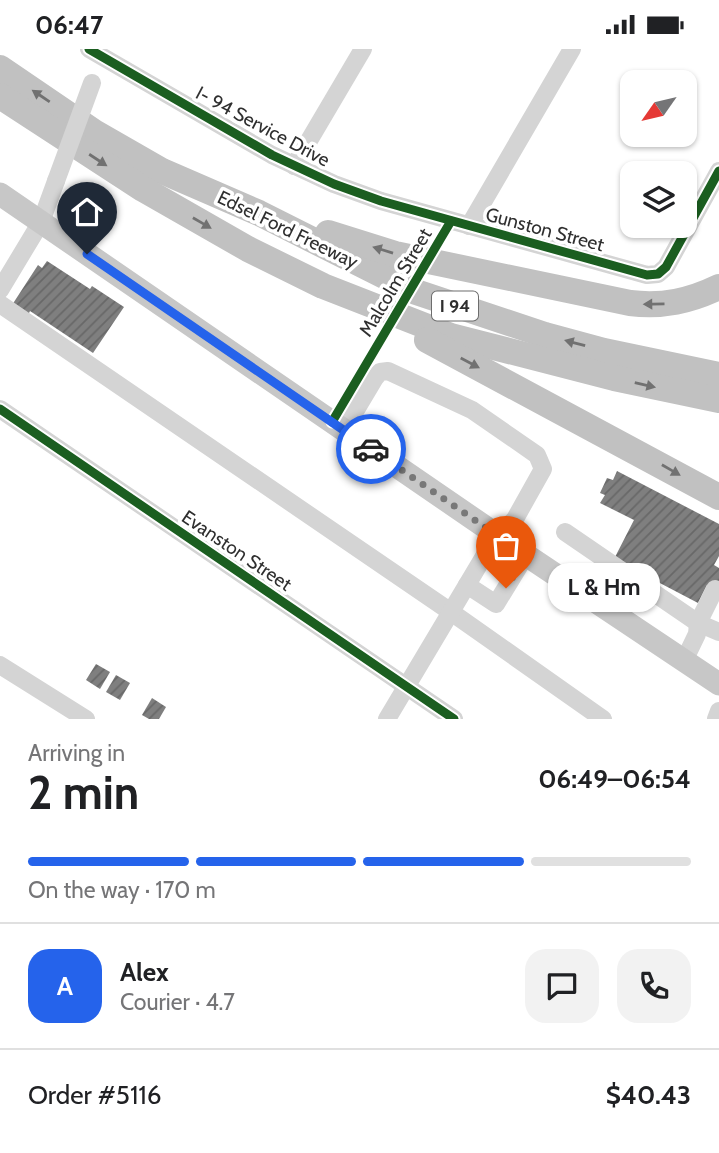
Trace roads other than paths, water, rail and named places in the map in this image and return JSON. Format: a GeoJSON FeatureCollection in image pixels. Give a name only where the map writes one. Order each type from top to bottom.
{"type":"FeatureCollection","features":[{"type":"Feature","properties":{"kind":"highway","name":"Edsel Ford Freeway"},"geometry":{"type":"LineString","coordinates":[[0,68],[94,132],[162,171],[259,212],[416,292],[604,351],[719,375]]}},
{"type":"Feature","properties":{"kind":"highway","name":"Edsel Ford Freeway"},"geometry":{"type":"LineString","coordinates":[[0,96],[143,189],[248,249],[323,286],[451,336],[614,378],[719,400]]}},
{"type":"Feature","properties":{"kind":"highway"},"geometry":{"type":"LineString","coordinates":[[259,212],[395,254],[631,303],[668,304],[686,301],[719,287]]}},
{"type":"Feature","properties":{"kind":"highway"},"geometry":{"type":"LineString","coordinates":[[323,286],[719,496]]}},
{"type":"Feature","properties":{"kind":"main road"},"geometry":{"type":"LineString","coordinates":[[0,194],[498,536],[719,684]]}},
{"type":"Feature","properties":{"kind":"street"},"geometry":{"type":"LineString","coordinates":[[294,166],[363,49]]}},
{"type":"Feature","properties":{"kind":"street"},"geometry":{"type":"LineString","coordinates":[[469,226],[572,49]]}},
{"type":"Feature","properties":{"kind":"street"},"geometry":{"type":"LineString","coordinates":[[0,290],[41,222],[92,83],[99,52]]}},
{"type":"Feature","properties":{"kind":"street","name":"I- 94 Service Drive"},"geometry":{"type":"LineString","coordinates":[[99,52],[294,166],[382,201],[469,226]]}},
{"type":"Feature","properties":{"kind":"street","name":"Gunston Street"},"geometry":{"type":"LineString","coordinates":[[469,226],[654,275],[666,267],[719,171]]}},
{"type":"Feature","properties":{"kind":"street"},"geometry":{"type":"LineString","coordinates":[[0,305],[451,612],[603,719]]}},
{"type":"Feature","properties":{"kind":"street"},"geometry":{"type":"LineString","coordinates":[[344,429],[380,372],[388,371],[472,410],[537,455],[543,469],[515,519],[498,536],[467,585],[387,719]]}},
{"type":"Feature","properties":{"kind":"street","name":"Evanston Street"},"geometry":{"type":"LineString","coordinates":[[0,409],[454,719]]}},
{"type":"Feature","properties":{"kind":"street"},"geometry":{"type":"LineString","coordinates":[[565,532],[698,623],[719,632]]}},
{"type":"Feature","properties":{"kind":"street"},"geometry":{"type":"LineString","coordinates":[[467,585],[496,604],[526,555]]}},
{"type":"Feature","properties":{"kind":"street"},"geometry":{"type":"LineString","coordinates":[[684,661],[697,634],[698,623],[715,589]]}},
{"type":"Feature","properties":{"kind":"street"},"geometry":{"type":"LineString","coordinates":[[0,665],[86,719]]}},
{"type":"Feature","properties":{"kind":"place","name":"L & Hm"},"geometry":{"type":"Point","coordinates":[506,588]}}]}
